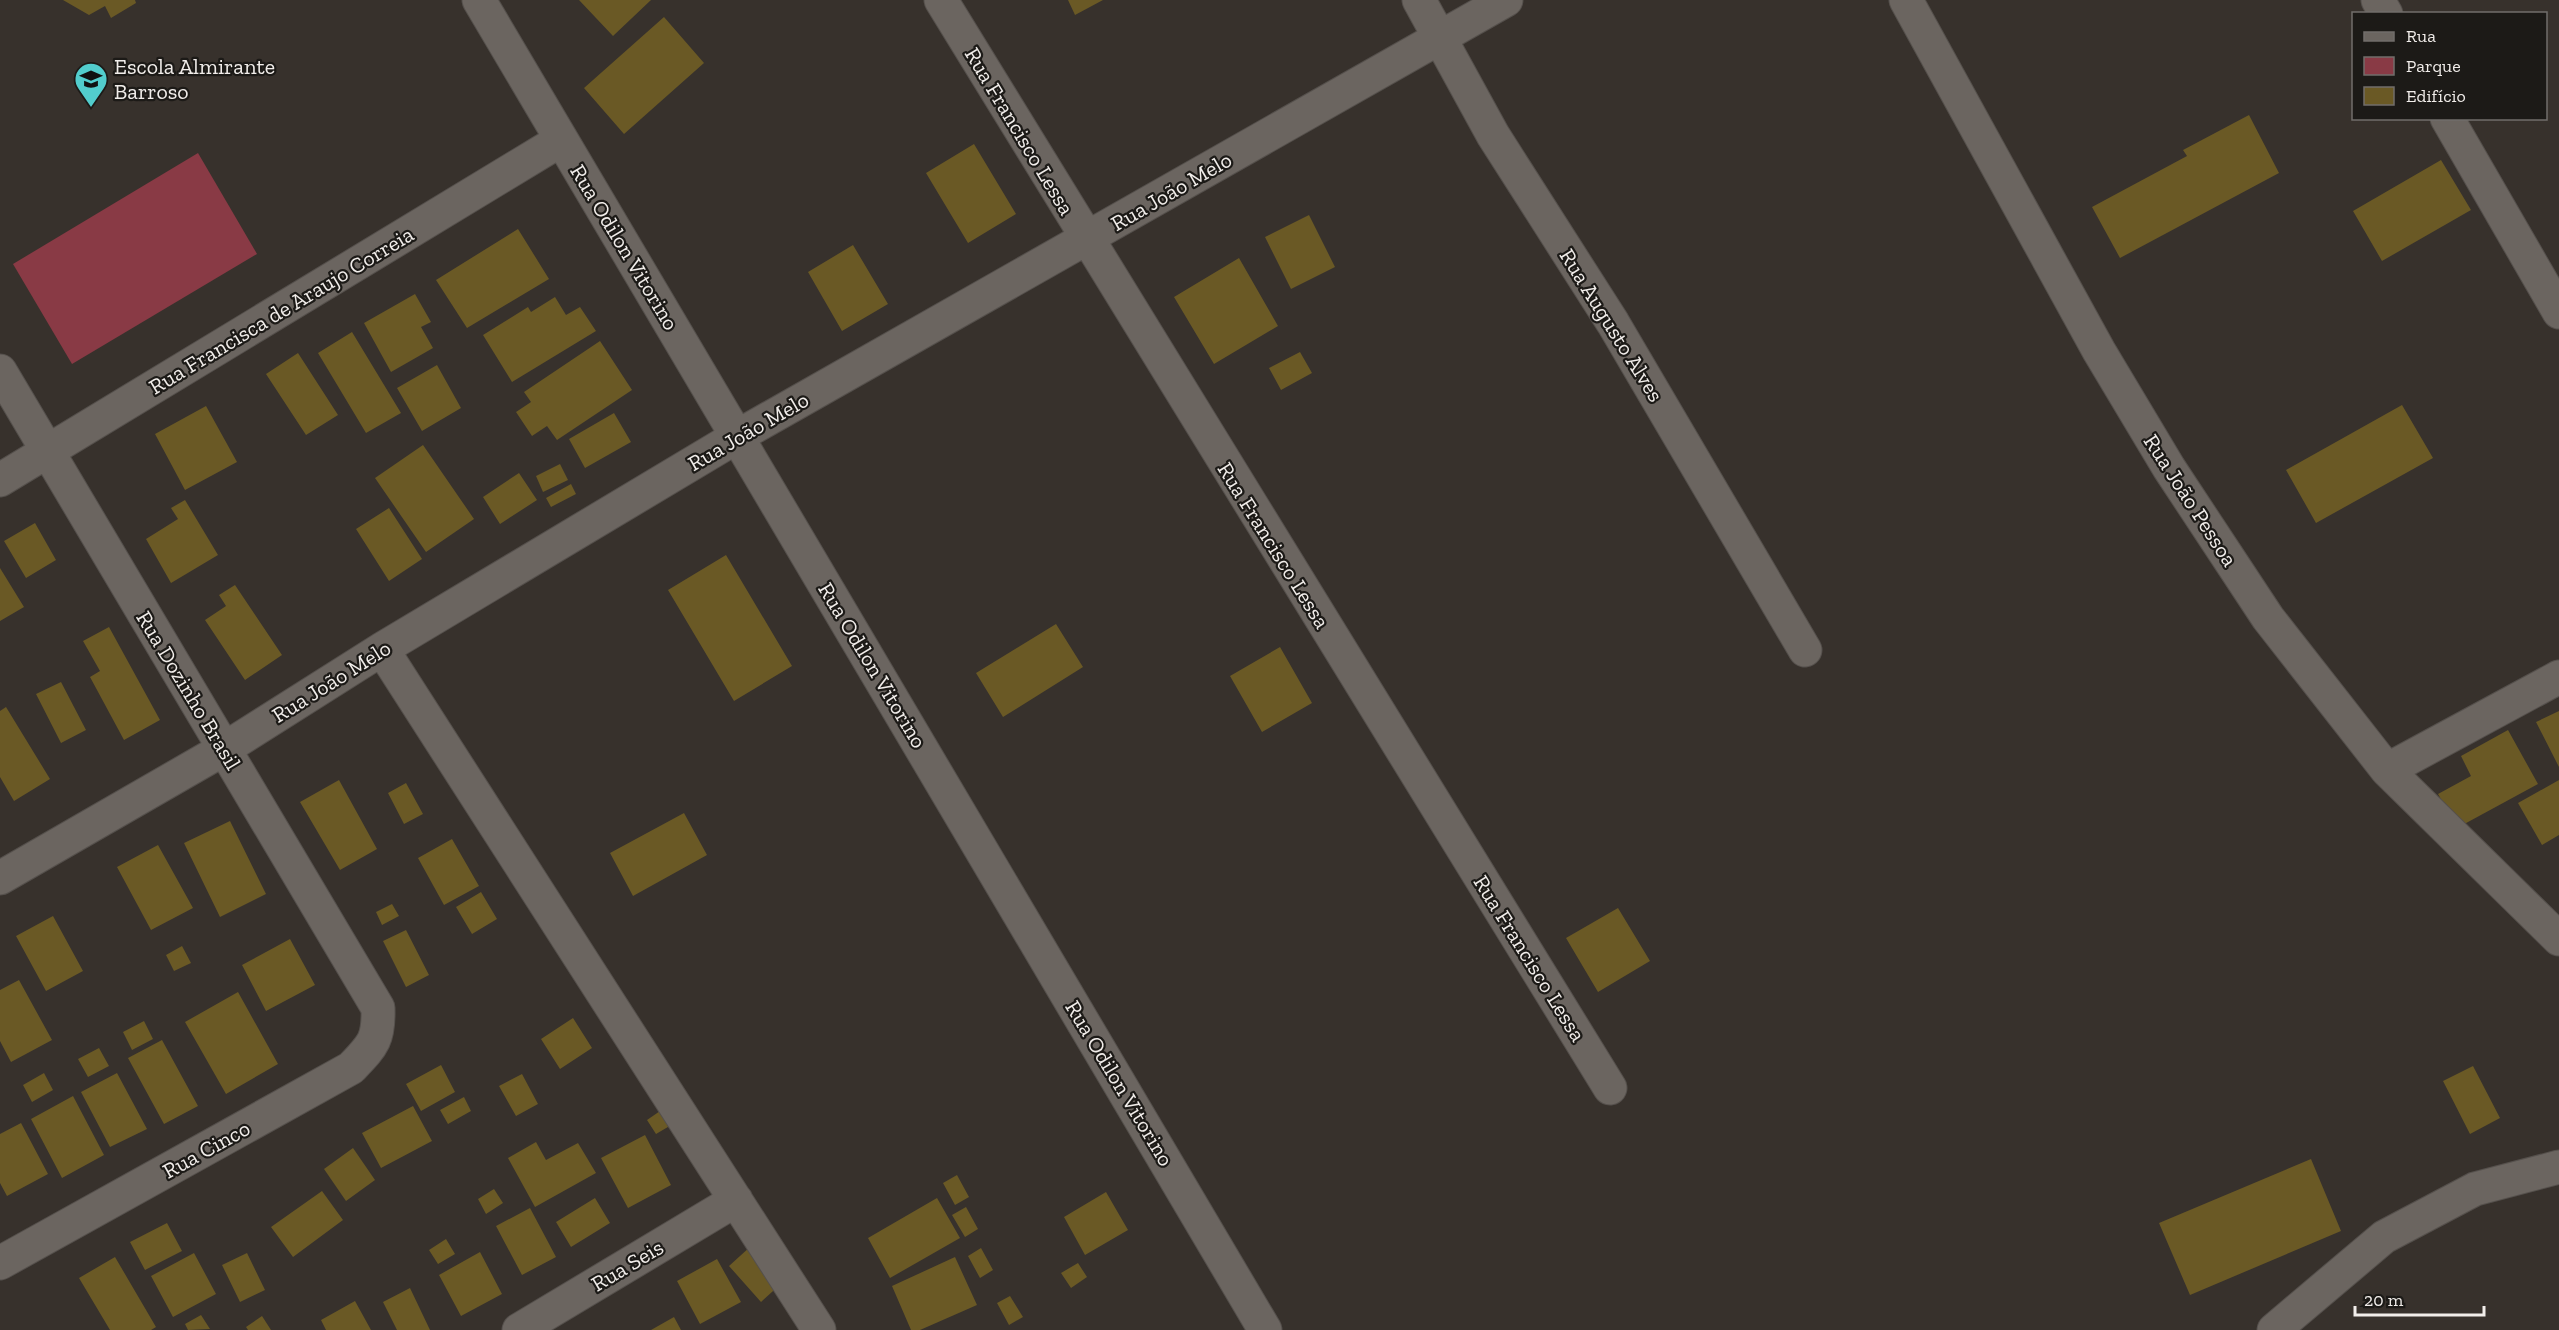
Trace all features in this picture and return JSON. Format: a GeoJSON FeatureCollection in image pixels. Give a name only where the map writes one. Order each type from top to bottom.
{"type":"FeatureCollection","features":[{"type":"Feature","properties":{"kind":"street","name":"Rua Odilon Vitorino"},"geometry":{"type":"LineString","coordinates":[[479,0],[1266,1330]]}},
{"type":"Feature","properties":{"kind":"street","name":"Rua Francisco Lessa"},"geometry":{"type":"LineString","coordinates":[[941,0],[1610,1088]]}},
{"type":"Feature","properties":{"kind":"street","name":"Rua Augusto Alves"},"geometry":{"type":"LineString","coordinates":[[1419,0],[1493,135],[1613,323],[1805,650]]}},
{"type":"Feature","properties":{"kind":"street","name":"Rua João Melo"},"geometry":{"type":"LineString","coordinates":[[0,878],[224,749],[382,649],[738,436],[1506,0]]}},
{"type":"Feature","properties":{"kind":"street","name":"Rua João Pessoa"},"geometry":{"type":"LineString","coordinates":[[1906,0],[2099,351],[2169,468],[2268,618],[2386,770],[2559,939]]}},
{"type":"Feature","properties":{"kind":"street"},"geometry":{"type":"LineString","coordinates":[[2448,120],[2559,312]]}},
{"type":"Feature","properties":{"kind":"street","name":"Rua Francisca de Araujo Correia"},"geometry":{"type":"LineString","coordinates":[[0,480],[561,140]]}},
{"type":"Feature","properties":{"kind":"street","name":"Rua Dozinho Brasil"},"geometry":{"type":"LineString","coordinates":[[0,371],[378,1008]]}},
{"type":"Feature","properties":{"kind":"street"},"geometry":{"type":"LineString","coordinates":[[382,649],[819,1330]]}},
{"type":"Feature","properties":{"kind":"street"},"geometry":{"type":"LineString","coordinates":[[2386,770],[2559,677]]}},
{"type":"Feature","properties":{"kind":"street","name":"Rua Cinco"},"geometry":{"type":"LineString","coordinates":[[0,1263],[351,1068],[369,1050],[379,1032],[378,1008]]}},
{"type":"Feature","properties":{"kind":"street"},"geometry":{"type":"LineString","coordinates":[[2274,1330],[2384,1237],[2475,1189],[2559,1167]]}},
{"type":"Feature","properties":{"kind":"street","name":"Rua Seis"},"geometry":{"type":"LineString","coordinates":[[519,1330],[736,1200]]}},
{"type":"Feature","properties":{"kind":"green space"},"geometry":{"type":"Polygon","coordinates":[[[198,153],[257,254],[72,364],[13,264],[198,153]]]}},
{"type":"Feature","properties":{"kind":"building"},"geometry":{"type":"Polygon","coordinates":[[[63,0],[135,0],[136,3],[111,18],[105,6],[89,15],[63,0]]]}},
{"type":"Feature","properties":{"kind":"building"},"geometry":{"type":"Polygon","coordinates":[[[579,0],[651,0],[613,36],[579,0]]]}},
{"type":"Feature","properties":{"kind":"building"},"geometry":{"type":"Polygon","coordinates":[[[1068,0],[1103,0],[1075,15],[1068,0]]]}},
{"type":"Feature","properties":{"kind":"building"},"geometry":{"type":"Polygon","coordinates":[[[664,17],[704,63],[624,134],[584,88],[664,17]]]}},
{"type":"Feature","properties":{"kind":"building"},"geometry":{"type":"Polygon","coordinates":[[[2249,115],[2279,173],[2120,258],[2092,207],[2187,156],[2183,150],[2249,115]]]}},
{"type":"Feature","properties":{"kind":"building"},"geometry":{"type":"Polygon","coordinates":[[[974,144],[1016,214],[968,243],[926,173],[974,144]]]}},
{"type":"Feature","properties":{"kind":"building"},"geometry":{"type":"Polygon","coordinates":[[[2441,160],[2471,210],[2382,261],[2353,211],[2441,160]]]}},
{"type":"Feature","properties":{"kind":"building"},"geometry":{"type":"Polygon","coordinates":[[[1309,215],[1335,267],[1291,289],[1265,237],[1309,215]]]}},
{"type":"Feature","properties":{"kind":"building"},"geometry":{"type":"Polygon","coordinates":[[[518,229],[549,279],[467,328],[436,280],[518,229]]]}},
{"type":"Feature","properties":{"kind":"building"},"geometry":{"type":"Polygon","coordinates":[[[853,245],[888,304],[842,331],[808,272],[853,245]]]}},
{"type":"Feature","properties":{"kind":"building"},"geometry":{"type":"Polygon","coordinates":[[[1239,258],[1278,326],[1214,364],[1174,297],[1239,258]]]}},
{"type":"Feature","properties":{"kind":"building"},"geometry":{"type":"Polygon","coordinates":[[[415,294],[431,322],[421,327],[433,348],[391,372],[364,323],[415,294]]]}},
{"type":"Feature","properties":{"kind":"building"},"geometry":{"type":"Polygon","coordinates":[[[555,297],[566,315],[580,307],[596,331],[512,382],[483,335],[528,307],[531,312],[555,297]]]}},
{"type":"Feature","properties":{"kind":"building"},"geometry":{"type":"Polygon","coordinates":[[[352,332],[401,413],[366,433],[318,353],[352,332]]]}},
{"type":"Feature","properties":{"kind":"building"},"geometry":{"type":"Polygon","coordinates":[[[600,341],[632,390],[557,440],[547,426],[532,436],[516,412],[531,402],[524,392],[600,341]]]}},
{"type":"Feature","properties":{"kind":"building"},"geometry":{"type":"Polygon","coordinates":[[[1300,352],[1312,373],[1281,390],[1269,368],[1300,352]]]}},
{"type":"Feature","properties":{"kind":"building"},"geometry":{"type":"Polygon","coordinates":[[[298,353],[338,415],[306,435],[266,374],[298,353]]]}},
{"type":"Feature","properties":{"kind":"building"},"geometry":{"type":"Polygon","coordinates":[[[437,365],[461,408],[422,431],[397,388],[437,365]]]}},
{"type":"Feature","properties":{"kind":"building"},"geometry":{"type":"Polygon","coordinates":[[[2402,405],[2433,458],[2316,523],[2286,470],[2402,405]]]}},
{"type":"Feature","properties":{"kind":"building"},"geometry":{"type":"Polygon","coordinates":[[[206,406],[237,462],[185,490],[155,434],[206,406]]]}},
{"type":"Feature","properties":{"kind":"building"},"geometry":{"type":"Polygon","coordinates":[[[614,413],[631,442],[585,468],[569,439],[614,413]]]}},
{"type":"Feature","properties":{"kind":"building"},"geometry":{"type":"Polygon","coordinates":[[[423,445],[474,519],[426,552],[375,478],[423,445]]]}},
{"type":"Feature","properties":{"kind":"building"},"geometry":{"type":"Polygon","coordinates":[[[560,464],[568,480],[543,492],[536,476],[560,464]]]}},
{"type":"Feature","properties":{"kind":"building"},"geometry":{"type":"Polygon","coordinates":[[[519,473],[537,500],[500,524],[483,497],[519,473]]]}},
{"type":"Feature","properties":{"kind":"building"},"geometry":{"type":"Polygon","coordinates":[[[571,484],[576,494],[551,507],[546,498],[571,484]]]}},
{"type":"Feature","properties":{"kind":"building"},"geometry":{"type":"Polygon","coordinates":[[[185,500],[218,555],[171,583],[146,539],[178,519],[171,508],[185,500]]]}},
{"type":"Feature","properties":{"kind":"building"},"geometry":{"type":"Polygon","coordinates":[[[389,508],[422,559],[389,581],[356,529],[389,508]]]}},
{"type":"Feature","properties":{"kind":"building"},"geometry":{"type":"Polygon","coordinates":[[[35,523],[56,560],[26,578],[4,541],[35,523]]]}},
{"type":"Feature","properties":{"kind":"building"},"geometry":{"type":"Polygon","coordinates":[[[726,555],[792,666],[734,701],[668,590],[726,555]]]}},
{"type":"Feature","properties":{"kind":"building"},"geometry":{"type":"Polygon","coordinates":[[[0,568],[24,607],[0,621],[0,568]]]}},
{"type":"Feature","properties":{"kind":"building"},"geometry":{"type":"Polygon","coordinates":[[[235,585],[282,655],[245,680],[205,620],[226,606],[219,595],[235,585]]]}},
{"type":"Feature","properties":{"kind":"building"},"geometry":{"type":"Polygon","coordinates":[[[1056,624],[1083,667],[1003,717],[976,673],[1056,624]]]}},
{"type":"Feature","properties":{"kind":"building"},"geometry":{"type":"Polygon","coordinates":[[[109,627],[160,720],[124,740],[90,677],[100,671],[83,641],[109,627]]]}},
{"type":"Feature","properties":{"kind":"building"},"geometry":{"type":"Polygon","coordinates":[[[1280,647],[1312,703],[1262,732],[1230,676],[1280,647]]]}},
{"type":"Feature","properties":{"kind":"building"},"geometry":{"type":"Polygon","coordinates":[[[61,682],[86,730],[61,743],[36,694],[61,682]]]}},
{"type":"Feature","properties":{"kind":"building"},"geometry":{"type":"Polygon","coordinates":[[[6,707],[50,779],[14,801],[0,777],[0,711],[6,707]]]}},
{"type":"Feature","properties":{"kind":"building"},"geometry":{"type":"Polygon","coordinates":[[[2559,711],[2559,767],[2536,722],[2559,711]]]}},
{"type":"Feature","properties":{"kind":"building"},"geometry":{"type":"Polygon","coordinates":[[[2508,730],[2538,784],[2457,828],[2438,794],[2471,776],[2461,756],[2508,730]]]}},
{"type":"Feature","properties":{"kind":"building"},"geometry":{"type":"Polygon","coordinates":[[[339,780],[377,849],[340,870],[300,802],[339,780]]]}},
{"type":"Feature","properties":{"kind":"building"},"geometry":{"type":"Polygon","coordinates":[[[2559,780],[2559,835],[2542,845],[2518,803],[2559,780]]]}},
{"type":"Feature","properties":{"kind":"building"},"geometry":{"type":"Polygon","coordinates":[[[406,783],[423,814],[404,824],[388,793],[406,783]]]}},
{"type":"Feature","properties":{"kind":"building"},"geometry":{"type":"Polygon","coordinates":[[[684,813],[707,855],[633,896],[610,853],[684,813]]]}},
{"type":"Feature","properties":{"kind":"building"},"geometry":{"type":"Polygon","coordinates":[[[230,821],[266,894],[220,917],[184,843],[230,821]]]}},
{"type":"Feature","properties":{"kind":"building"},"geometry":{"type":"Polygon","coordinates":[[[452,839],[479,886],[444,905],[418,858],[452,839]]]}},
{"type":"Feature","properties":{"kind":"building"},"geometry":{"type":"Polygon","coordinates":[[[158,845],[193,908],[151,930],[117,867],[158,845]]]}},
{"type":"Feature","properties":{"kind":"building"},"geometry":{"type":"Polygon","coordinates":[[[481,892],[497,919],[472,934],[456,907],[481,892]]]}},
{"type":"Feature","properties":{"kind":"building"},"geometry":{"type":"Polygon","coordinates":[[[392,904],[399,916],[382,925],[376,912],[392,904]]]}},
{"type":"Feature","properties":{"kind":"building"},"geometry":{"type":"Polygon","coordinates":[[[1618,908],[1650,961],[1598,992],[1566,938],[1618,908]]]}},
{"type":"Feature","properties":{"kind":"building"},"geometry":{"type":"Polygon","coordinates":[[[53,916],[83,971],[46,991],[16,936],[53,916]]]}},
{"type":"Feature","properties":{"kind":"building"},"geometry":{"type":"Polygon","coordinates":[[[406,930],[429,975],[406,987],[383,941],[406,930]]]}},
{"type":"Feature","properties":{"kind":"building"},"geometry":{"type":"Polygon","coordinates":[[[290,939],[315,985],[266,1011],[242,965],[290,939]]]}},
{"type":"Feature","properties":{"kind":"building"},"geometry":{"type":"Polygon","coordinates":[[[182,946],[191,963],[174,971],[166,955],[182,946]]]}},
{"type":"Feature","properties":{"kind":"building"},"geometry":{"type":"Polygon","coordinates":[[[19,980],[52,1040],[11,1062],[0,1041],[0,990],[19,980]]]}},
{"type":"Feature","properties":{"kind":"building"},"geometry":{"type":"Polygon","coordinates":[[[238,992],[278,1064],[226,1094],[185,1022],[238,992]]]}},
{"type":"Feature","properties":{"kind":"building"},"geometry":{"type":"Polygon","coordinates":[[[573,1018],[592,1048],[560,1069],[541,1039],[573,1018]]]}},
{"type":"Feature","properties":{"kind":"building"},"geometry":{"type":"Polygon","coordinates":[[[144,1021],[153,1039],[132,1050],[123,1032],[144,1021]]]}},
{"type":"Feature","properties":{"kind":"building"},"geometry":{"type":"Polygon","coordinates":[[[162,1040],[198,1106],[164,1124],[128,1058],[162,1040]]]}},
{"type":"Feature","properties":{"kind":"building"},"geometry":{"type":"Polygon","coordinates":[[[99,1048],[109,1066],[88,1077],[78,1059],[99,1048]]]}},
{"type":"Feature","properties":{"kind":"building"},"geometry":{"type":"Polygon","coordinates":[[[441,1065],[455,1092],[421,1111],[406,1084],[441,1065]]]}},
{"type":"Feature","properties":{"kind":"building"},"geometry":{"type":"Polygon","coordinates":[[[2473,1066],[2500,1118],[2470,1134],[2443,1081],[2473,1066]]]}},
{"type":"Feature","properties":{"kind":"building"},"geometry":{"type":"Polygon","coordinates":[[[44,1073],[53,1090],[32,1102],[23,1085],[44,1073]]]}},
{"type":"Feature","properties":{"kind":"building"},"geometry":{"type":"Polygon","coordinates":[[[117,1073],[147,1129],[110,1147],[81,1092],[117,1073]]]}},
{"type":"Feature","properties":{"kind":"building"},"geometry":{"type":"Polygon","coordinates":[[[522,1074],[538,1104],[516,1116],[499,1086],[522,1074]]]}},
{"type":"Feature","properties":{"kind":"building"},"geometry":{"type":"Polygon","coordinates":[[[73,1096],[104,1155],[62,1178],[31,1119],[73,1096]]]}},
{"type":"Feature","properties":{"kind":"building"},"geometry":{"type":"Polygon","coordinates":[[[464,1097],[471,1111],[448,1124],[440,1110],[464,1097]]]}},
{"type":"Feature","properties":{"kind":"building"},"geometry":{"type":"Polygon","coordinates":[[[413,1106],[432,1141],[381,1168],[362,1133],[413,1106]]]}},
{"type":"Feature","properties":{"kind":"building"},"geometry":{"type":"Polygon","coordinates":[[[663,1109],[673,1124],[656,1134],[647,1120],[663,1109]]]}},
{"type":"Feature","properties":{"kind":"building"},"geometry":{"type":"Polygon","coordinates":[[[21,1123],[48,1174],[7,1196],[0,1183],[0,1134],[21,1123]]]}},
{"type":"Feature","properties":{"kind":"building"},"geometry":{"type":"Polygon","coordinates":[[[645,1135],[671,1185],[628,1208],[601,1158],[645,1135]]]}},
{"type":"Feature","properties":{"kind":"building"},"geometry":{"type":"Polygon","coordinates":[[[536,1142],[546,1160],[578,1143],[596,1173],[535,1207],[508,1158],[536,1142]]]}},
{"type":"Feature","properties":{"kind":"building"},"geometry":{"type":"Polygon","coordinates":[[[353,1148],[375,1180],[346,1201],[324,1169],[353,1148]]]}},
{"type":"Feature","properties":{"kind":"building"},"geometry":{"type":"Polygon","coordinates":[[[2311,1159],[2341,1231],[2190,1295],[2159,1223],[2311,1159]]]}},
{"type":"Feature","properties":{"kind":"building"},"geometry":{"type":"Polygon","coordinates":[[[957,1175],[969,1197],[955,1205],[943,1183],[957,1175]]]}},
{"type":"Feature","properties":{"kind":"building"},"geometry":{"type":"Polygon","coordinates":[[[494,1189],[503,1203],[486,1214],[478,1199],[494,1189]]]}},
{"type":"Feature","properties":{"kind":"building"},"geometry":{"type":"Polygon","coordinates":[[[322,1191],[343,1220],[293,1257],[271,1227],[322,1191]]]}},
{"type":"Feature","properties":{"kind":"building"},"geometry":{"type":"Polygon","coordinates":[[[1106,1192],[1128,1230],[1085,1255],[1064,1217],[1106,1192]]]}},
{"type":"Feature","properties":{"kind":"building"},"geometry":{"type":"Polygon","coordinates":[[[595,1198],[610,1223],[571,1247],[556,1222],[595,1198]]]}},
{"type":"Feature","properties":{"kind":"building"},"geometry":{"type":"Polygon","coordinates":[[[937,1198],[960,1238],[890,1278],[868,1238],[937,1198]]]}},
{"type":"Feature","properties":{"kind":"building"},"geometry":{"type":"Polygon","coordinates":[[[966,1207],[978,1229],[965,1237],[952,1215],[966,1207]]]}},
{"type":"Feature","properties":{"kind":"building"},"geometry":{"type":"Polygon","coordinates":[[[530,1208],[556,1257],[522,1275],[496,1226],[530,1208]]]}},
{"type":"Feature","properties":{"kind":"building"},"geometry":{"type":"Polygon","coordinates":[[[167,1223],[182,1251],[145,1270],[130,1242],[167,1223]]]}},
{"type":"Feature","properties":{"kind":"building"},"geometry":{"type":"Polygon","coordinates":[[[446,1239],[455,1254],[438,1264],[429,1250],[446,1239]]]}},
{"type":"Feature","properties":{"kind":"building"},"geometry":{"type":"Polygon","coordinates":[[[751,1246],[783,1282],[761,1302],[729,1266],[751,1246]]]}},
{"type":"Feature","properties":{"kind":"building"},"geometry":{"type":"Polygon","coordinates":[[[981,1248],[993,1270],[980,1278],[968,1256],[981,1248]]]}},
{"type":"Feature","properties":{"kind":"building"},"geometry":{"type":"Polygon","coordinates":[[[480,1252],[502,1294],[461,1316],[439,1275],[480,1252]]]}},
{"type":"Feature","properties":{"kind":"building"},"geometry":{"type":"Polygon","coordinates":[[[194,1253],[216,1294],[173,1317],[151,1276],[194,1253]]]}},
{"type":"Feature","properties":{"kind":"building"},"geometry":{"type":"Polygon","coordinates":[[[247,1253],[265,1290],[240,1302],[222,1265],[247,1253]]]}},
{"type":"Feature","properties":{"kind":"building"},"geometry":{"type":"Polygon","coordinates":[[[115,1257],[156,1327],[151,1330],[110,1330],[79,1278],[115,1257]]]}},
{"type":"Feature","properties":{"kind":"building"},"geometry":{"type":"Polygon","coordinates":[[[955,1257],[977,1305],[920,1330],[911,1330],[892,1286],[955,1257]]]}},
{"type":"Feature","properties":{"kind":"building"},"geometry":{"type":"Polygon","coordinates":[[[717,1259],[741,1302],[700,1324],[677,1281],[717,1259]]]}},
{"type":"Feature","properties":{"kind":"building"},"geometry":{"type":"Polygon","coordinates":[[[1078,1263],[1087,1277],[1071,1288],[1061,1273],[1078,1263]]]}},
{"type":"Feature","properties":{"kind":"building"},"geometry":{"type":"Polygon","coordinates":[[[410,1288],[430,1330],[397,1330],[383,1302],[410,1288]]]}},
{"type":"Feature","properties":{"kind":"building"},"geometry":{"type":"Polygon","coordinates":[[[1010,1296],[1023,1317],[1009,1325],[997,1303],[1010,1296]]]}},
{"type":"Feature","properties":{"kind":"building"},"geometry":{"type":"Polygon","coordinates":[[[355,1301],[371,1330],[326,1330],[321,1320],[355,1301]]]}},
{"type":"Feature","properties":{"kind":"building"},"geometry":{"type":"Polygon","coordinates":[[[201,1315],[210,1329],[188,1330],[185,1324],[201,1315]]]}},
{"type":"Feature","properties":{"kind":"building"},"geometry":{"type":"Polygon","coordinates":[[[262,1316],[271,1330],[248,1330],[246,1327],[262,1316]]]}},
{"type":"Feature","properties":{"kind":"building"},"geometry":{"type":"Polygon","coordinates":[[[674,1317],[681,1330],[651,1330],[674,1317]]]}},
{"type":"Feature","properties":{"kind":"place","name":"Escola Almirante Barroso"},"geometry":{"type":"Point","coordinates":[91,108]}}]}
